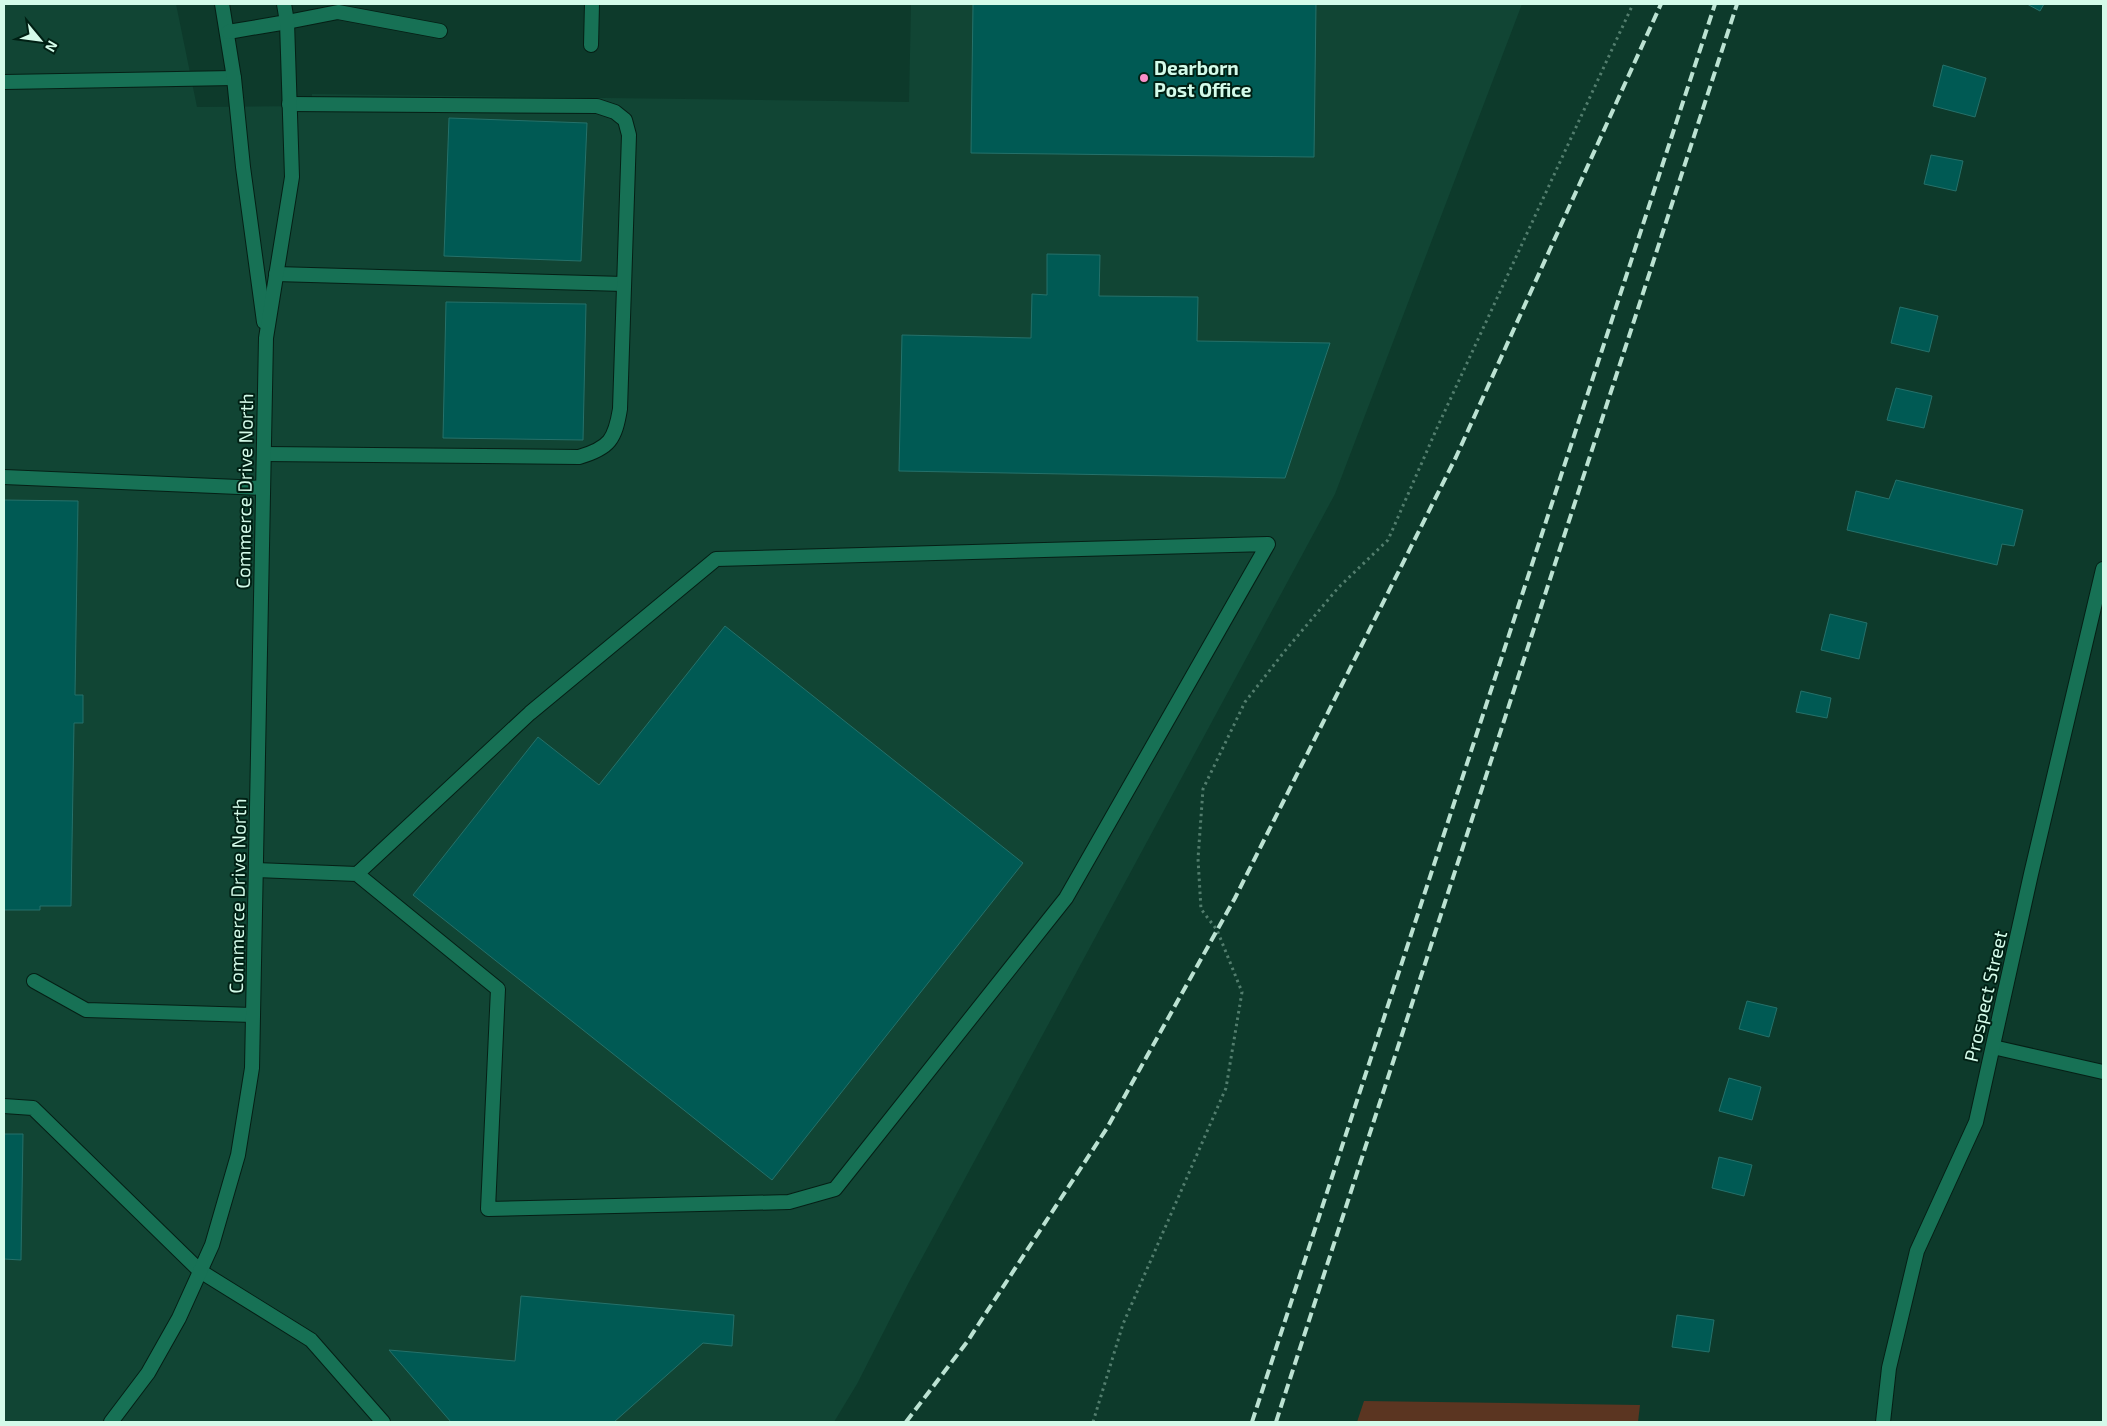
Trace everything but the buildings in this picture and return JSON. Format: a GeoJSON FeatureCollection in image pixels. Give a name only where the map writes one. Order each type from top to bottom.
{"type":"FeatureCollection","features":[{"type":"Feature","properties":{"kind":"street","name":"Commerce Drive North"},"geometry":{"type":"LineString","coordinates":[[222,4],[228,32],[243,167],[266,338]]}},
{"type":"Feature","properties":{"kind":"street","name":"Commerce Drive North"},"geometry":{"type":"LineString","coordinates":[[111,1422],[148,1373],[179,1318],[212,1245],[238,1155],[252,1068],[266,338],[292,176],[287,22],[284,4]]}},
{"type":"Feature","properties":{"kind":"street"},"geometry":{"type":"LineString","coordinates":[[591,46],[592,4]]}},
{"type":"Feature","properties":{"kind":"street"},"geometry":{"type":"LineString","coordinates":[[228,32],[338,12],[440,31]]}},
{"type":"Feature","properties":{"kind":"street"},"geometry":{"type":"LineString","coordinates":[[4,82],[234,78]]}},
{"type":"Feature","properties":{"kind":"street"},"geometry":{"type":"LineString","coordinates":[[264,454],[579,457],[597,452],[610,441],[616,431],[620,408],[628,135],[625,120],[614,112],[596,106],[289,104]]}},
{"type":"Feature","properties":{"kind":"street"},"geometry":{"type":"LineString","coordinates":[[276,274],[624,284]]}},
{"type":"Feature","properties":{"kind":"street"},"geometry":{"type":"LineString","coordinates":[[4,477],[263,488]]}},
{"type":"Feature","properties":{"kind":"street"},"geometry":{"type":"LineString","coordinates":[[256,870],[357,874],[498,989],[488,1209],[790,1202],[835,1188],[1066,898],[1268,544],[716,559],[530,713],[357,874]]}},
{"type":"Feature","properties":{"kind":"street","name":"Prospect Street"},"geometry":{"type":"LineString","coordinates":[[1883,1422],[1889,1368],[1917,1251],[1976,1122],[2103,569]]}},
{"type":"Feature","properties":{"kind":"street"},"geometry":{"type":"LineString","coordinates":[[34,981],[86,1010],[253,1015]]}},
{"type":"Feature","properties":{"kind":"street"},"geometry":{"type":"LineString","coordinates":[[1993,1046],[2103,1072]]}},
{"type":"Feature","properties":{"kind":"street"},"geometry":{"type":"LineString","coordinates":[[4,1106],[33,1108],[200,1271],[311,1340],[383,1422]]}},
{"type":"Feature","properties":{"kind":"path"},"geometry":{"type":"LineString","coordinates":[[1093,1422],[1123,1324],[1226,1088],[1242,992],[1217,930],[1201,909],[1198,859],[1203,789],[1245,702],[1338,588],[1388,540],[1437,428],[1633,4]]}},
{"type":"Feature","properties":{"kind":"shaded area"},"geometry":{"type":"Polygon","coordinates":[[[4,4],[176,4],[197,107],[311,106],[312,94],[909,102],[911,4],[1522,4],[1335,494],[909,1282],[857,1384],[834,1422],[4,1422],[4,4]]]}},
{"type":"Feature","properties":{"kind":"shaded area"},"geometry":{"type":"Polygon","coordinates":[[[1364,1401],[1640,1405],[1638,1422],[1357,1422],[1364,1401]]]}},
{"type":"Feature","properties":{"kind":"railway"},"geometry":{"type":"LineString","coordinates":[[906,1422],[967,1342],[1107,1128],[1235,898],[1456,457],[1661,4]]}},
{"type":"Feature","properties":{"kind":"railway"},"geometry":{"type":"LineString","coordinates":[[1252,1422],[1715,4]]}},
{"type":"Feature","properties":{"kind":"railway"},"geometry":{"type":"LineString","coordinates":[[1276,1422],[1737,4]]}},
{"type":"Feature","properties":{"kind":"place","name":"Dearborn Post Office"},"geometry":{"type":"Point","coordinates":[1144,78]}}]}
